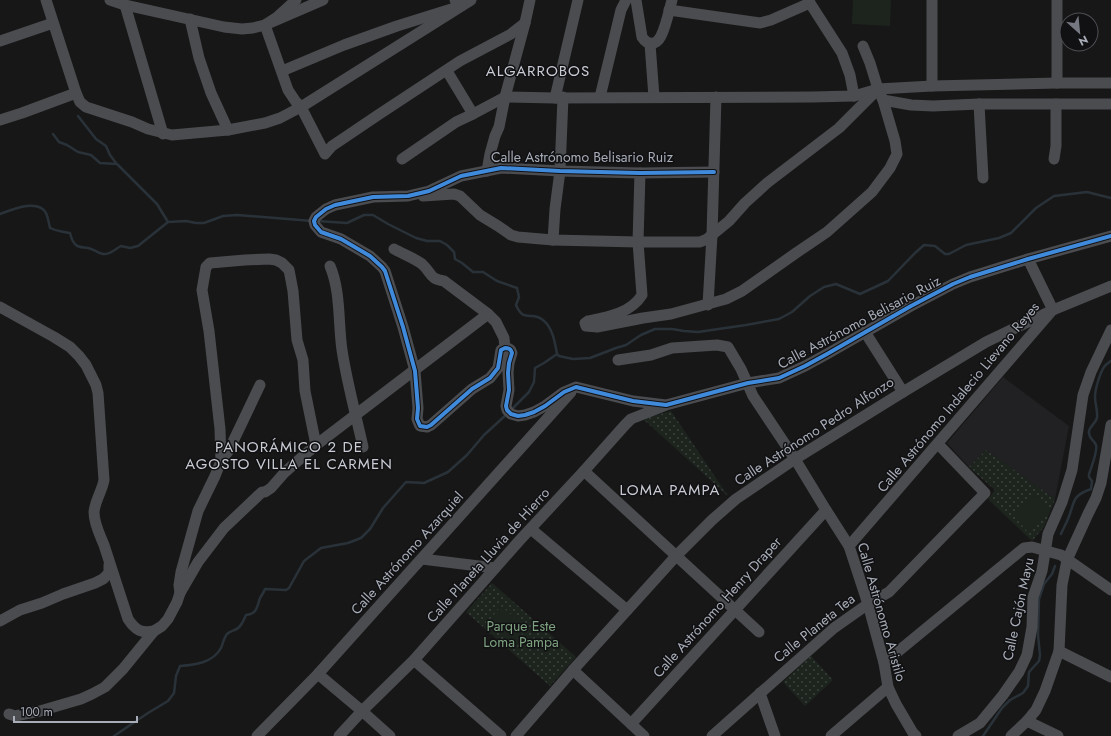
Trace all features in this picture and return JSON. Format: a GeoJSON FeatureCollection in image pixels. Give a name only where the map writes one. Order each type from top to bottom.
{"type":"FeatureCollection","features":[{"type":"Feature","properties":{"kind":"street"},"geometry":{"type":"LineString","coordinates":[[46,0],[80,102],[86,106],[148,129],[163,134],[172,135],[228,130],[265,123],[280,118],[301,107],[458,3]]}},
{"type":"Feature","properties":{"kind":"street"},"geometry":{"type":"LineString","coordinates":[[110,0],[125,5],[224,27],[242,29],[265,25],[323,0]]}},
{"type":"Feature","properties":{"kind":"street"},"geometry":{"type":"LineString","coordinates":[[265,25],[276,18],[296,0]]}},
{"type":"Feature","properties":{"kind":"street"},"geometry":{"type":"LineString","coordinates":[[282,71],[344,45],[458,3],[471,0]]}},
{"type":"Feature","properties":{"kind":"street"},"geometry":{"type":"LineString","coordinates":[[487,171],[490,154],[499,127],[530,0]]}},
{"type":"Feature","properties":{"kind":"street"},"geometry":{"type":"LineString","coordinates":[[553,240],[560,171],[559,98],[578,0]]}},
{"type":"Feature","properties":{"kind":"street"},"geometry":{"type":"LineString","coordinates":[[600,97],[621,10],[626,0]]}},
{"type":"Feature","properties":{"kind":"street"},"geometry":{"type":"LineString","coordinates":[[636,0],[642,37],[645,42],[650,44],[656,42],[661,37],[670,5],[760,23],[771,20],[809,1],[842,53],[850,75],[854,96]]}},
{"type":"Feature","properties":{"kind":"street"},"geometry":{"type":"LineString","coordinates":[[932,0],[932,86]]}},
{"type":"Feature","properties":{"kind":"street"},"geometry":{"type":"LineString","coordinates":[[1056,83],[1057,0]]}},
{"type":"Feature","properties":{"kind":"street"},"geometry":{"type":"LineString","coordinates":[[125,5],[163,134]]}},
{"type":"Feature","properties":{"kind":"street"},"geometry":{"type":"LineString","coordinates":[[190,19],[199,58],[211,93],[228,130]]}},
{"type":"Feature","properties":{"kind":"street"},"geometry":{"type":"LineString","coordinates":[[0,41],[54,23]]}},
{"type":"Feature","properties":{"kind":"street"},"geometry":{"type":"LineString","coordinates":[[265,25],[288,90],[301,107],[325,154],[332,146],[460,62],[510,34],[525,23]]}},
{"type":"Feature","properties":{"kind":"street"},"geometry":{"type":"LineString","coordinates":[[650,44],[654,97]]}},
{"type":"Feature","properties":{"kind":"street"},"geometry":{"type":"LineString","coordinates":[[640,173],[638,242],[642,295],[638,302],[629,308],[615,315],[588,321],[585,323],[586,326],[597,327],[671,314],[726,300],[742,291],[796,252],[827,232],[872,192],[890,168],[897,154],[895,141],[883,100],[863,46]]}},
{"type":"Feature","properties":{"kind":"street"},"geometry":{"type":"LineString","coordinates":[[447,71],[473,114]]}},
{"type":"Feature","properties":{"kind":"street"},"geometry":{"type":"LineString","coordinates":[[402,159],[456,122],[506,97],[812,97],[854,96],[878,89],[932,86],[1111,83]]}},
{"type":"Feature","properties":{"kind":"street"},"geometry":{"type":"LineString","coordinates":[[408,196],[454,194],[460,196],[480,215],[511,235],[530,238],[638,242],[700,242],[707,239],[729,221],[767,183],[839,128],[878,89]]}},
{"type":"Feature","properties":{"kind":"street"},"geometry":{"type":"LineString","coordinates":[[0,120],[76,93]]}},
{"type":"Feature","properties":{"kind":"street"},"geometry":{"type":"LineString","coordinates":[[708,305],[713,214],[716,97]]}},
{"type":"Feature","properties":{"kind":"street"},"geometry":{"type":"LineString","coordinates":[[883,100],[911,106],[979,104],[1111,104]]}},
{"type":"Feature","properties":{"kind":"street"},"geometry":{"type":"LineString","coordinates":[[979,104],[983,178]]}},
{"type":"Feature","properties":{"kind":"street"},"geometry":{"type":"LineString","coordinates":[[1054,159],[1056,146],[1056,104]]}},
{"type":"Feature","properties":{"kind":"street","name":"Calle Astrónomo Belisario Ruiz"},"geometry":{"type":"LineString","coordinates":[[505,348],[501,350],[498,368],[490,378],[472,389],[432,425],[427,427],[420,426],[417,419],[418,408],[415,371],[388,277],[382,267],[370,256],[352,245],[317,229],[314,221],[316,217],[319,213],[335,205],[373,196],[408,196],[429,191],[461,176],[501,168],[640,173],[714,172]]}},
{"type":"Feature","properties":{"kind":"street"},"geometry":{"type":"LineString","coordinates":[[713,214],[718,223],[722,224],[729,221]]}},
{"type":"Feature","properties":{"kind":"street","name":"Calle Astrónomo Belisario Ruiz"},"geometry":{"type":"LineString","coordinates":[[576,387],[633,401],[666,405],[748,383],[779,378],[805,366],[953,284],[970,277],[1028,259],[1111,236]]}},
{"type":"Feature","properties":{"kind":"street"},"geometry":{"type":"LineString","coordinates":[[394,249],[421,264],[428,270],[432,277],[437,280],[444,281],[488,314],[496,322],[504,338],[505,348],[509,348],[512,353],[509,363],[509,390],[506,406],[507,410],[511,414],[518,416],[534,412],[564,392],[576,387]]}},
{"type":"Feature","properties":{"kind":"street"},"geometry":{"type":"LineString","coordinates":[[221,461],[220,429],[210,339],[202,290],[206,267],[210,263],[269,259],[282,263],[289,270],[293,291],[297,340],[303,360],[305,391],[316,445]]}},
{"type":"Feature","properties":{"kind":"street","name":"Calle Astrónomo Indalecio Lievano Reyes"},"geometry":{"type":"LineString","coordinates":[[849,546],[1053,310],[1028,259]]}},
{"type":"Feature","properties":{"kind":"street"},"geometry":{"type":"LineString","coordinates":[[330,266],[334,276],[342,349],[363,447]]}},
{"type":"Feature","properties":{"kind":"street","name":"Calle Astrónomo Pedro Alfonzo"},"geometry":{"type":"LineString","coordinates":[[516,736],[573,670],[677,555],[712,520],[736,499],[796,459],[986,342],[1053,310],[1111,286]]}},
{"type":"Feature","properties":{"kind":"street"},"geometry":{"type":"LineString","coordinates":[[0,307],[54,337],[70,348],[86,365],[96,385],[98,393],[104,480],[102,490],[96,501],[94,514],[96,525],[128,619],[133,627],[140,631],[154,631]]}},
{"type":"Feature","properties":{"kind":"street"},"geometry":{"type":"LineString","coordinates":[[9,714],[14,716],[40,711],[81,699],[105,687],[116,677],[154,631],[162,626],[173,613],[180,594],[198,562],[224,528],[262,492],[265,492],[271,488],[285,472],[316,445],[488,314]]}},
{"type":"Feature","properties":{"kind":"street","name":"Calle Cajón Mayu"},"geometry":{"type":"LineString","coordinates":[[958,736],[980,723],[1020,672],[1027,654],[1032,627],[1033,597],[1042,571],[1048,534],[1062,502],[1072,470],[1083,395],[1091,372],[1111,330]]}},
{"type":"Feature","properties":{"kind":"street"},"geometry":{"type":"LineString","coordinates":[[865,332],[903,392]]}},
{"type":"Feature","properties":{"kind":"street","name":"Calle Astrónomo Aristilo"},"geometry":{"type":"LineString","coordinates":[[618,360],[651,355],[672,348],[716,345],[728,348],[748,383],[753,396],[796,459],[849,546],[868,604],[884,663],[888,687],[896,704],[916,736]]}},
{"type":"Feature","properties":{"kind":"street"},"geometry":{"type":"LineString","coordinates":[[180,594],[179,585],[181,572],[198,511],[221,461],[230,450],[260,385]]}},
{"type":"Feature","properties":{"kind":"street","name":"Calle Astrónomo Azarquiel"},"geometry":{"type":"LineString","coordinates":[[258,736],[318,674],[576,387]]}},
{"type":"Feature","properties":{"kind":"street","name":"Calle Planeta Lluvia de Hierro"},"geometry":{"type":"LineString","coordinates":[[338,736],[414,660],[495,568],[631,419],[666,405]]}},
{"type":"Feature","properties":{"kind":"street"},"geometry":{"type":"LineString","coordinates":[[1012,736],[1036,710],[1045,691],[1059,651],[1062,585],[1067,560],[1096,498],[1101,483],[1109,446],[1111,425]]}},
{"type":"Feature","properties":{"kind":"street","name":"Calle Planeta Tea"},"geometry":{"type":"LineString","coordinates":[[712,736],[834,628],[868,604],[889,592],[985,493],[938,444]]}},
{"type":"Feature","properties":{"kind":"street"},"geometry":{"type":"LineString","coordinates":[[584,471],[759,632]]}},
{"type":"Feature","properties":{"kind":"street","name":"Calle Astrónomo Henry Draper"},"geometry":{"type":"LineString","coordinates":[[631,724],[826,510]]}},
{"type":"Feature","properties":{"kind":"street"},"geometry":{"type":"LineString","coordinates":[[531,529],[627,610]]}},
{"type":"Feature","properties":{"kind":"street"},"geometry":{"type":"LineString","coordinates":[[884,663],[1024,548],[1032,547],[1061,555],[1111,590]]}},
{"type":"Feature","properties":{"kind":"street"},"geometry":{"type":"LineString","coordinates":[[422,559],[495,568]]}},
{"type":"Feature","properties":{"kind":"street"},"geometry":{"type":"LineString","coordinates":[[0,621],[20,610],[99,581],[109,573],[110,565]]}},
{"type":"Feature","properties":{"kind":"street"},"geometry":{"type":"LineString","coordinates":[[1059,651],[1111,677]]}},
{"type":"Feature","properties":{"kind":"street"},"geometry":{"type":"LineString","coordinates":[[414,660],[501,736]]}},
{"type":"Feature","properties":{"kind":"street"},"geometry":{"type":"LineString","coordinates":[[573,670],[644,736]]}},
{"type":"Feature","properties":{"kind":"street"},"geometry":{"type":"LineString","coordinates":[[318,674],[390,736]]}},
{"type":"Feature","properties":{"kind":"street"},"geometry":{"type":"LineString","coordinates":[[831,736],[888,687]]}},
{"type":"Feature","properties":{"kind":"street"},"geometry":{"type":"LineString","coordinates":[[760,693],[775,736]]}},
{"type":"Feature","properties":{"kind":"street"},"geometry":{"type":"LineString","coordinates":[[1027,721],[1058,736]]}},
{"type":"Feature","properties":{"kind":"shaded area"},"geometry":{"type":"Polygon","coordinates":[[[1003,377],[1069,426],[1055,499],[986,450],[969,467],[947,443],[1003,377]]]}},
{"type":"Feature","properties":{"kind":"green space"},"geometry":{"type":"Polygon","coordinates":[[[853,0],[891,0],[890,26],[852,24],[853,0]]]}},
{"type":"Feature","properties":{"kind":"green space"},"geometry":{"type":"Polygon","coordinates":[[[671,411],[728,496],[643,419],[671,411]]]}},
{"type":"Feature","properties":{"kind":"green space"},"geometry":{"type":"Polygon","coordinates":[[[986,450],[1055,499],[1044,527],[1032,541],[988,499],[995,490],[969,467],[986,450]]]}},
{"type":"Feature","properties":{"kind":"green space"},"geometry":{"type":"Polygon","coordinates":[[[1035,495],[1050,511],[1027,531],[1013,515],[1035,495]]]}},
{"type":"Feature","properties":{"kind":"green space","name":"Parque Este Loma Pampa"},"geometry":{"type":"Polygon","coordinates":[[[492,583],[576,657],[550,686],[466,612],[492,583]]]}},
{"type":"Feature","properties":{"kind":"green space"},"geometry":{"type":"Polygon","coordinates":[[[501,606],[527,628],[513,645],[487,623],[501,606]]]}},
{"type":"Feature","properties":{"kind":"green space"},"geometry":{"type":"Polygon","coordinates":[[[811,656],[833,680],[805,706],[783,682],[811,656]]]}},
{"type":"Feature","properties":{"kind":"waterway"},"geometry":{"type":"LineString","coordinates":[[78,116],[96,139],[106,146],[116,163]]}},
{"type":"Feature","properties":{"kind":"waterway"},"geometry":{"type":"LineString","coordinates":[[53,134],[59,142],[78,152],[91,155],[100,163],[117,164],[157,204],[168,222]]}},
{"type":"Feature","properties":{"kind":"waterway"},"geometry":{"type":"LineString","coordinates":[[511,410],[529,392],[534,382],[535,368],[557,354],[559,356],[573,359],[590,358],[626,345],[641,335],[655,329],[698,332],[779,319],[792,312],[810,296],[824,287],[836,284],[860,294],[888,281],[924,245],[935,246],[945,254],[949,254],[966,245],[999,238],[1011,233],[1036,208],[1054,196],[1087,192],[1111,198]]}},
{"type":"Feature","properties":{"kind":"waterway"},"geometry":{"type":"LineString","coordinates":[[0,214],[24,206],[37,206],[46,213],[50,228],[70,233],[77,246],[91,249],[103,254],[106,254],[121,246],[130,248],[138,246],[168,222],[186,221],[204,223],[223,216],[237,215],[312,221]]}},
{"type":"Feature","properties":{"kind":"waterway"},"geometry":{"type":"LineString","coordinates":[[317,221],[347,223],[364,215],[373,215],[416,238],[427,241],[440,241],[454,252],[455,259],[473,272],[483,272],[497,281],[517,288],[519,297],[516,305],[519,311],[525,315],[539,317],[546,323],[553,336],[557,354]]}},
{"type":"Feature","properties":{"kind":"waterway"},"geometry":{"type":"LineString","coordinates":[[1061,534],[1075,500],[1080,494],[1091,489],[1092,481],[1089,474],[1094,460],[1096,445],[1089,436],[1089,431],[1097,418],[1095,397],[1098,381],[1104,367],[1111,361]]}},
{"type":"Feature","properties":{"kind":"waterway"},"geometry":{"type":"LineString","coordinates":[[114,736],[168,701],[174,693],[176,676],[180,666],[203,662],[218,653],[227,634],[239,628],[246,615],[256,610],[265,589],[286,590],[289,588],[304,561],[321,548],[348,543],[361,538],[370,529],[383,508],[406,482],[424,483],[448,472],[507,414]]}},
{"type":"Feature","properties":{"kind":"waterway"},"geometry":{"type":"LineString","coordinates":[[983,736],[1002,708],[1010,700],[1023,693],[1028,686],[1029,672],[1039,661],[1039,599],[1044,584],[1052,574],[1055,566]]}},
{"type":"Feature","properties":{"kind":"cycle path"},"geometry":{"type":"LineString","coordinates":[[714,172],[640,173],[501,168],[461,176],[429,191],[408,196],[373,197],[335,205],[326,209],[316,217],[314,221],[315,225],[321,232],[341,239],[370,256],[385,271],[415,371],[418,408],[417,419],[420,426],[427,427],[472,389],[490,378],[498,368],[501,350],[505,348],[510,349],[512,353],[509,363],[509,390],[506,406],[507,410],[511,414],[518,416],[534,412],[564,392],[576,387],[633,401],[666,405],[748,383],[779,378],[805,366],[953,284],[970,277],[1028,259],[1111,236]]}},
{"type":"Feature","properties":{"kind":"district","name":"ALGARROBOS"},"geometry":{"type":"Point","coordinates":[538,71]}},
{"type":"Feature","properties":{"kind":"district","name":"PANORÁMICO 2 DE AGOSTO VILLA EL CARMEN"},"geometry":{"type":"Point","coordinates":[289,456]}},
{"type":"Feature","properties":{"kind":"district","name":"LOMA PAMPA"},"geometry":{"type":"Point","coordinates":[670,490]}}]}
